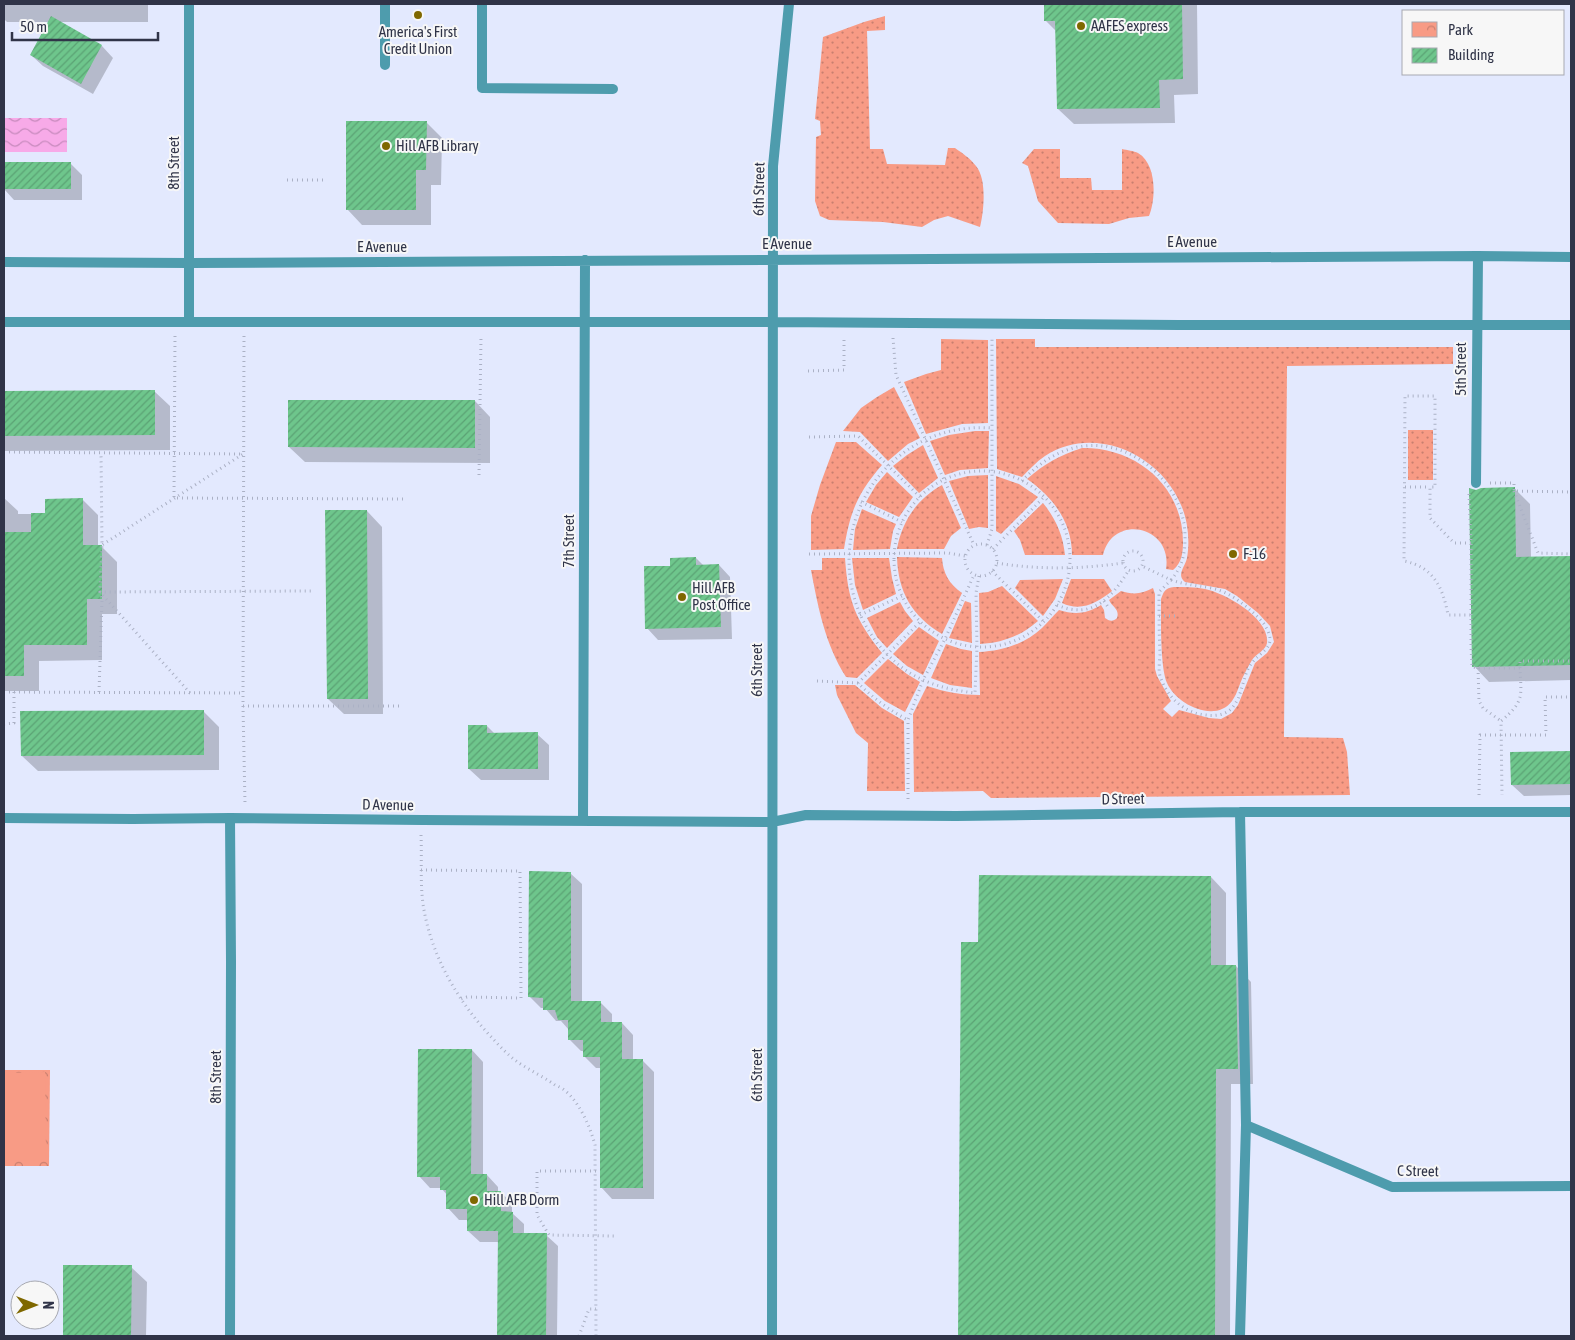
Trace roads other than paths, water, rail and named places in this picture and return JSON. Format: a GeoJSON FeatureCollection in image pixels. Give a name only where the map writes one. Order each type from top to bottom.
{"type":"FeatureCollection","features":[{"type":"Feature","properties":{"kind":"lane","name":"8th Street"},"geometry":{"type":"LineString","coordinates":[[189,4],[189,322]]}},
{"type":"Feature","properties":{"kind":"lane"},"geometry":{"type":"LineString","coordinates":[[385,4],[385,65]]}},
{"type":"Feature","properties":{"kind":"lane"},"geometry":{"type":"LineString","coordinates":[[482,4],[482,88],[613,89]]}},
{"type":"Feature","properties":{"kind":"lane","name":"6th Street"},"geometry":{"type":"LineString","coordinates":[[772,1336],[773,166],[788,4]]}},
{"type":"Feature","properties":{"kind":"lane","name":"5th Street"},"geometry":{"type":"LineString","coordinates":[[1476,483],[1478,256]]}},
{"type":"Feature","properties":{"kind":"lane","name":"E Avenue"},"geometry":{"type":"LineString","coordinates":[[4,262],[189,263],[1571,256]]}},
{"type":"Feature","properties":{"kind":"lane","name":"7th Street"},"geometry":{"type":"LineString","coordinates":[[583,821],[585,260]]}},
{"type":"Feature","properties":{"kind":"lane"},"geometry":{"type":"LineString","coordinates":[[4,322],[1571,325]]}},
{"type":"Feature","properties":{"kind":"lane"},"geometry":{"type":"LineString","coordinates":[[1240,812],[1246,1125],[1240,1336]]}},
{"type":"Feature","properties":{"kind":"lane","name":"D Street"},"geometry":{"type":"LineString","coordinates":[[772,822],[806,815],[966,816],[1240,812],[1571,812]]}},
{"type":"Feature","properties":{"kind":"lane","name":"D Avenue"},"geometry":{"type":"LineString","coordinates":[[4,818],[772,822]]}},
{"type":"Feature","properties":{"kind":"lane","name":"8th Street"},"geometry":{"type":"LineString","coordinates":[[230,818],[232,962],[230,1336]]}},
{"type":"Feature","properties":{"kind":"lane","name":"C Street"},"geometry":{"type":"LineString","coordinates":[[1246,1125],[1392,1187],[1571,1186]]}},
{"type":"Feature","properties":{"kind":"water"},"geometry":{"type":"Polygon","coordinates":[[[4,118],[67,118],[67,152],[4,152],[4,118]]]}},
{"type":"Feature","properties":{"kind":"place","name":"America's First Credit Union"},"geometry":{"type":"Point","coordinates":[418,15]}},
{"type":"Feature","properties":{"kind":"place","name":"AAFES express"},"geometry":{"type":"Point","coordinates":[1081,26]}},
{"type":"Feature","properties":{"kind":"place","name":"Hill AFB Library"},"geometry":{"type":"Point","coordinates":[386,146]}},
{"type":"Feature","properties":{"kind":"place","name":"F-16"},"geometry":{"type":"Point","coordinates":[1233,554]}},
{"type":"Feature","properties":{"kind":"place","name":"Hill AFB Post Office"},"geometry":{"type":"Point","coordinates":[682,597]}},
{"type":"Feature","properties":{"kind":"place","name":"Hill AFB Dorm"},"geometry":{"type":"Point","coordinates":[474,1200]}}]}
